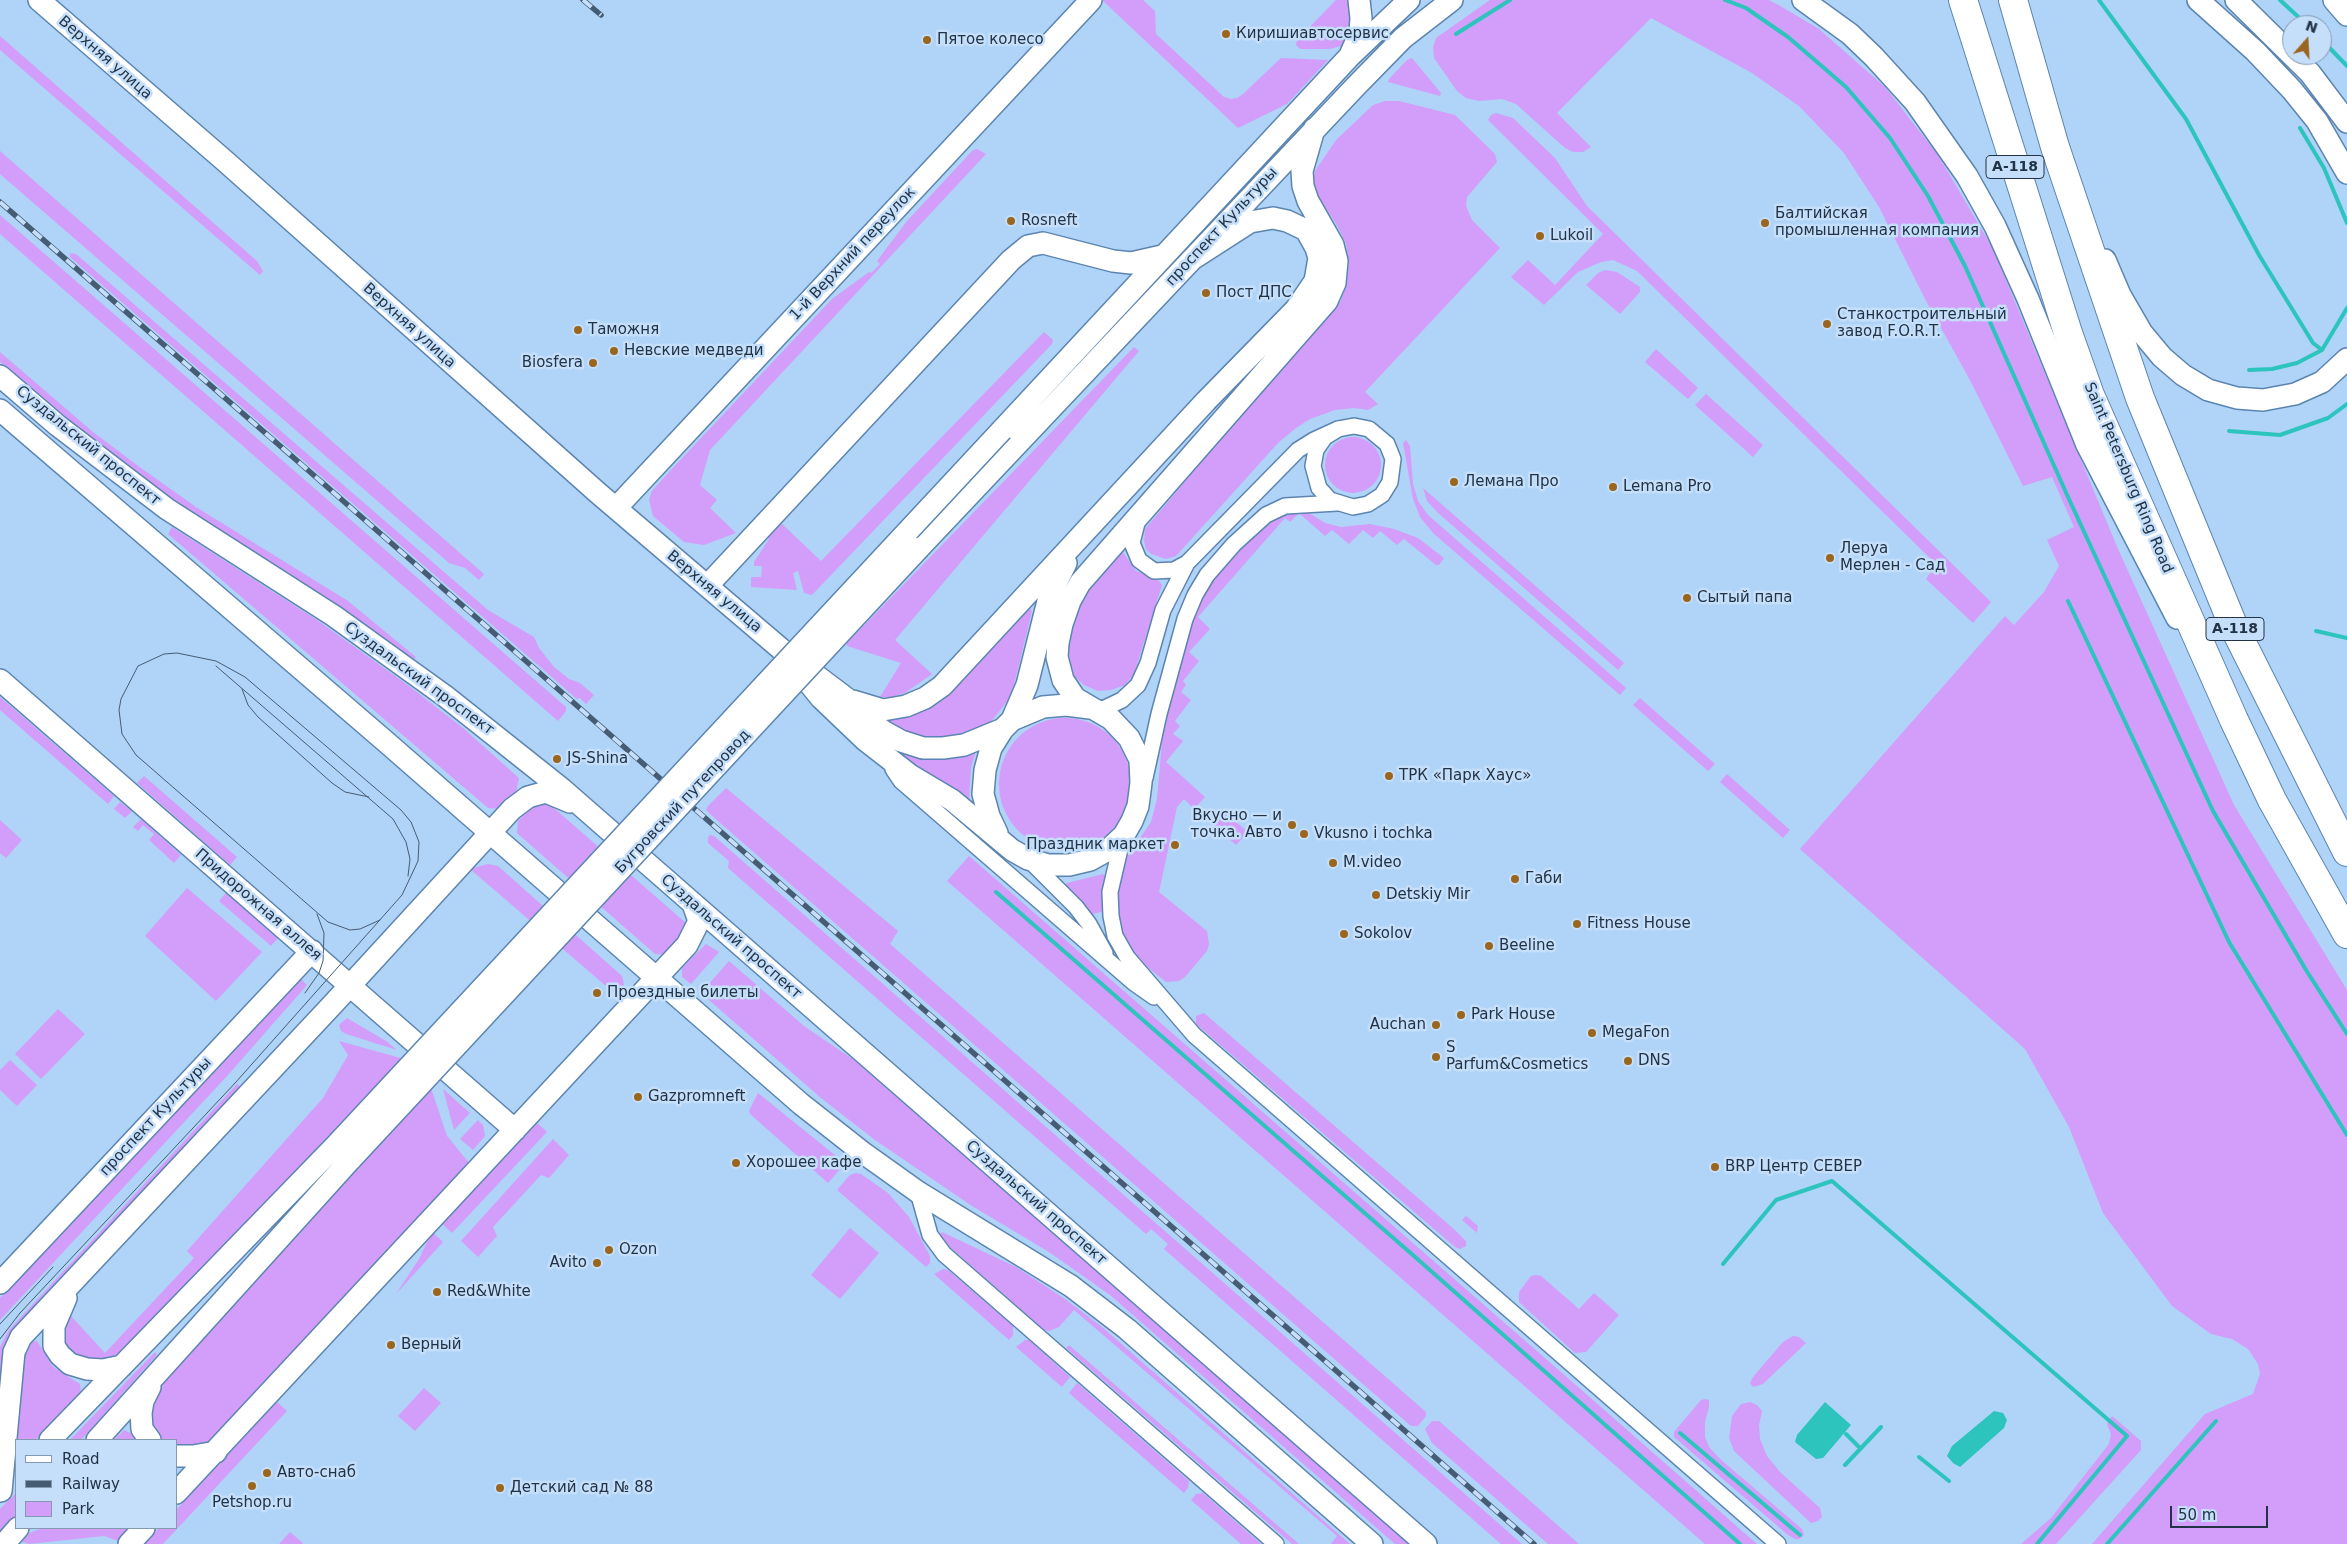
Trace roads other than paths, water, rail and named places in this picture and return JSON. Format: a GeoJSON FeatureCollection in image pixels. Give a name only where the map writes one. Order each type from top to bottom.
{"type":"FeatureCollection","features":[{"type":"Feature","properties":{"kind":"highway","name":"Saint Petersburg Ring Road"},"geometry":{"type":"LineString","coordinates":[[1963,0],[2068,333],[2090,395],[2234,720],[2272,800],[2347,934]]}},
{"type":"Feature","properties":{"kind":"highway","name":"А-118"},"geometry":{"type":"LineString","coordinates":[[2013,0],[2055,147],[2140,398],[2233,625],[2347,852]]}},
{"type":"Feature","properties":{"kind":"main road","name":"Верхняя улица"},"geometry":{"type":"LineString","coordinates":[[39,0],[225,161],[616,508],[781,649],[846,698],[857,710],[884,731],[901,741],[923,748],[964,745],[1007,725]]}},
{"type":"Feature","properties":{"kind":"main road","name":"1-й Верхний переулок"},"geometry":{"type":"LineString","coordinates":[[616,508],[1091,0]]}},
{"type":"Feature","properties":{"kind":"main road"},"geometry":{"type":"LineString","coordinates":[[1349,57],[1360,33],[1359,0]]}},
{"type":"Feature","properties":{"kind":"main road","name":"проспект Культуры"},"geometry":{"type":"LineString","coordinates":[[1008,437],[1162,256],[1349,57],[1409,0]]}},
{"type":"Feature","properties":{"kind":"main road"},"geometry":{"type":"LineString","coordinates":[[1433,15],[1452,0]]}},
{"type":"Feature","properties":{"kind":"main road"},"geometry":{"type":"LineString","coordinates":[[1433,15],[1464,0]]}},
{"type":"Feature","properties":{"kind":"main road"},"geometry":{"type":"LineString","coordinates":[[1803,0],[1850,34],[1874,56],[1914,102],[1972,184],[1995,226],[2028,299],[2087,445],[2158,585],[2234,720]]}},
{"type":"Feature","properties":{"kind":"main road"},"geometry":{"type":"LineString","coordinates":[[2198,0],[2254,51],[2292,90],[2317,121],[2347,173]]}},
{"type":"Feature","properties":{"kind":"main road"},"geometry":{"type":"LineString","coordinates":[[2236,0],[2310,73],[2347,122]]}},
{"type":"Feature","properties":{"kind":"main road"},"geometry":{"type":"LineString","coordinates":[[2334,0],[2347,15]]}},
{"type":"Feature","properties":{"kind":"main road","name":"проспект Культуры"},"geometry":{"type":"LineString","coordinates":[[1008,437],[1191,260],[1314,128],[1404,38],[1433,15]]}},
{"type":"Feature","properties":{"kind":"main road"},"geometry":{"type":"LineString","coordinates":[[1085,534],[1058,575],[1049,598],[1027,685],[1007,725],[991,748],[985,770],[983,794],[989,816],[1000,838],[1012,850],[1028,859],[1048,865],[1069,865],[1083,862],[1108,850],[1124,835],[1138,806],[1140,760],[1130,738],[1111,719],[1075,698],[1063,680],[1058,657],[1058,643],[1070,601],[1080,584],[1314,318],[1327,301],[1336,283],[1337,261],[1333,245],[1308,201],[1303,186],[1302,171],[1314,128]]}},
{"type":"Feature","properties":{"kind":"main road"},"geometry":{"type":"LineString","coordinates":[[2055,147],[2120,295],[2142,333],[2162,357],[2183,375],[2208,390],[2237,398],[2263,400],[2295,394],[2322,382],[2347,358]]}},
{"type":"Feature","properties":{"kind":"main road"},"geometry":{"type":"LineString","coordinates":[[846,698],[883,710],[906,706],[925,698],[942,686],[1085,534],[1206,401],[1296,309],[1315,281],[1319,258],[1306,230],[1287,221],[1273,218],[1250,222],[1191,260]]}},
{"type":"Feature","properties":{"kind":"main road"},"geometry":{"type":"LineString","coordinates":[[708,585],[1004,267],[1028,246],[1043,242],[1113,261],[1130,263],[1162,256]]}},
{"type":"Feature","properties":{"kind":"main road","name":"Суздальский проспект"},"geometry":{"type":"LineString","coordinates":[[0,376],[57,425],[167,509],[334,616],[445,696],[584,810],[693,904],[1426,1544]]}},
{"type":"Feature","properties":{"kind":"main road","name":"Суздальский проспект"},"geometry":{"type":"LineString","coordinates":[[0,410],[491,833],[801,1104],[862,1152],[918,1192],[1071,1286],[1127,1328],[1372,1544]]}},
{"type":"Feature","properties":{"kind":"main road","name":"Бугровский путепровод"},"geometry":{"type":"LineString","coordinates":[[345,1150],[1008,437]]}},
{"type":"Feature","properties":{"kind":"main road","name":"Верхняя улица"},"geometry":{"type":"LineString","coordinates":[[781,649],[820,698],[884,756],[952,800],[1000,838]]}},
{"type":"Feature","properties":{"kind":"main road","name":"Придорожная аллея"},"geometry":{"type":"LineString","coordinates":[[0,680],[515,1130]]}},
{"type":"Feature","properties":{"kind":"main road"},"geometry":{"type":"LineString","coordinates":[[1007,725],[1043,707],[1066,705],[1091,708]]}},
{"type":"Feature","properties":{"kind":"main road"},"geometry":{"type":"LineString","coordinates":[[0,1492],[14,1352],[21,1337],[520,802],[546,792],[557,795],[584,810]]}},
{"type":"Feature","properties":{"kind":"main road"},"geometry":{"type":"LineString","coordinates":[[178,1491],[687,945],[699,921],[693,904]]}},
{"type":"Feature","properties":{"kind":"main road","name":"проспект Культуры"},"geometry":{"type":"LineString","coordinates":[[0,1283],[312,951]]}},
{"type":"Feature","properties":{"kind":"main road"},"geometry":{"type":"LineString","coordinates":[[51,1439],[122,1366],[345,1150]]}},
{"type":"Feature","properties":{"kind":"main road"},"geometry":{"type":"LineString","coordinates":[[98,1439],[162,1369],[345,1150]]}},
{"type":"Feature","properties":{"kind":"main road"},"geometry":{"type":"LineString","coordinates":[[76,1279],[58,1313],[54,1326],[54,1346],[70,1364],[103,1370],[122,1366]]}},
{"type":"Feature","properties":{"kind":"main road"},"geometry":{"type":"LineString","coordinates":[[149,1439],[142,1429],[141,1413],[148,1392],[162,1369]]}},
{"type":"Feature","properties":{"kind":"main road"},"geometry":{"type":"LineString","coordinates":[[178,1456],[193,1456],[216,1452]]}},
{"type":"Feature","properties":{"kind":"main road"},"geometry":{"type":"LineString","coordinates":[[0,1492],[15,1476]]}},
{"type":"Feature","properties":{"kind":"main road"},"geometry":{"type":"LineString","coordinates":[[4,1544],[17,1529]]}},
{"type":"Feature","properties":{"kind":"main road"},"geometry":{"type":"LineString","coordinates":[[129,1544],[143,1529]]}},
{"type":"Feature","properties":{"kind":"street"},"geometry":{"type":"LineString","coordinates":[[1138,806],[1183,627],[1195,595],[1207,575],[1234,544],[1266,514],[1285,506],[1337,503],[1361,506],[1375,500],[1387,489],[1394,467],[1387,444],[1376,433],[1354,426],[1338,429],[1298,450],[1186,563],[1174,570],[1154,571],[1139,560],[1132,542],[1139,518]]}},
{"type":"Feature","properties":{"kind":"street"},"geometry":{"type":"LineString","coordinates":[[1337,503],[1319,488],[1313,466],[1320,443],[1338,429]]}},
{"type":"Feature","properties":{"kind":"street"},"geometry":{"type":"LineString","coordinates":[[1091,708],[1104,709],[1122,700],[1138,685],[1148,663],[1163,610],[1186,563]]}},
{"type":"Feature","properties":{"kind":"street"},"geometry":{"type":"LineString","coordinates":[[884,756],[901,781],[1134,983],[1171,1009]]}},
{"type":"Feature","properties":{"kind":"street"},"geometry":{"type":"LineString","coordinates":[[1124,835],[1110,892],[1111,916],[1115,936],[1127,957],[1171,1009],[1198,1038],[1778,1544]]}},
{"type":"Feature","properties":{"kind":"street"},"geometry":{"type":"LineString","coordinates":[[1028,859],[1062,892],[1089,924],[1109,961]]}},
{"type":"Feature","properties":{"kind":"street"},"geometry":{"type":"LineString","coordinates":[[918,1192],[930,1235],[944,1254],[1276,1544]]}},
{"type":"Feature","properties":{"kind":"waterway"},"geometry":{"type":"LineString","coordinates":[[1456,34],[1510,0]]}},
{"type":"Feature","properties":{"kind":"waterway"},"geometry":{"type":"LineString","coordinates":[[1725,0],[1746,8],[1788,37],[1846,87],[1890,138],[1928,196],[1965,266],[2068,497],[2213,811],[2306,970],[2347,1034]]}},
{"type":"Feature","properties":{"kind":"waterway"},"geometry":{"type":"LineString","coordinates":[[2099,0],[2186,119],[2259,255],[2313,343],[2322,350]]}},
{"type":"Feature","properties":{"kind":"waterway"},"geometry":{"type":"LineString","coordinates":[[2280,0],[2296,15]]}},
{"type":"Feature","properties":{"kind":"waterway"},"geometry":{"type":"LineString","coordinates":[[2332,50],[2347,66]]}},
{"type":"Feature","properties":{"kind":"waterway"},"geometry":{"type":"LineString","coordinates":[[2300,128],[2324,168],[2347,223]]}},
{"type":"Feature","properties":{"kind":"waterway"},"geometry":{"type":"LineString","coordinates":[[2249,370],[2272,369],[2297,363],[2322,350],[2347,308]]}},
{"type":"Feature","properties":{"kind":"waterway"},"geometry":{"type":"LineString","coordinates":[[2229,431],[2280,435],[2328,418],[2347,404]]}},
{"type":"Feature","properties":{"kind":"waterway"},"geometry":{"type":"LineString","coordinates":[[2068,601],[2229,942],[2347,1135]]}},
{"type":"Feature","properties":{"kind":"waterway"},"geometry":{"type":"LineString","coordinates":[[2316,631],[2347,638]]}},
{"type":"Feature","properties":{"kind":"waterway"},"geometry":{"type":"LineString","coordinates":[[996,892],[1414,1256],[1740,1544]]}},
{"type":"Feature","properties":{"kind":"waterway"},"geometry":{"type":"LineString","coordinates":[[1723,1264],[1776,1200],[1832,1181],[2127,1436],[2037,1544]]}},
{"type":"Feature","properties":{"kind":"waterway"},"geometry":{"type":"LineString","coordinates":[[2107,1544],[2216,1421]]}},
{"type":"Feature","properties":{"kind":"waterway"},"geometry":{"type":"LineString","coordinates":[[1845,1465],[1881,1427]]}},
{"type":"Feature","properties":{"kind":"waterway"},"geometry":{"type":"LineString","coordinates":[[1680,1433],[1800,1535]]}},
{"type":"Feature","properties":{"kind":"waterway"},"geometry":{"type":"LineString","coordinates":[[1846,1434],[1860,1448]]}},
{"type":"Feature","properties":{"kind":"waterway"},"geometry":{"type":"LineString","coordinates":[[1919,1457],[1949,1481]]}},
{"type":"Feature","properties":{"kind":"tram line"},"geometry":{"type":"LineString","coordinates":[[0,1339],[20,1313],[236,1082],[402,895],[418,861],[419,842],[411,822],[401,810],[245,677],[216,661],[177,653],[164,654],[138,666],[121,699],[119,710],[122,734],[136,755],[328,922],[350,930],[360,929],[380,920]]}},
{"type":"Feature","properties":{"kind":"tram line"},"geometry":{"type":"LineString","coordinates":[[216,666],[393,819],[406,842],[410,859],[408,876]]}},
{"type":"Feature","properties":{"kind":"tram line"},"geometry":{"type":"LineString","coordinates":[[242,689],[248,705],[258,717],[332,783],[345,792],[369,797]]}},
{"type":"Feature","properties":{"kind":"tram line"},"geometry":{"type":"LineString","coordinates":[[305,993],[319,973],[323,961],[324,933],[317,914]]}},
{"type":"Feature","properties":{"kind":"tram line"},"geometry":{"type":"LineString","coordinates":[[0,1324],[53,1267]]}},
{"type":"Feature","properties":{"kind":"railway"},"geometry":{"type":"LineString","coordinates":[[583,0],[601,15]]}},
{"type":"Feature","properties":{"kind":"railway"},"geometry":{"type":"LineString","coordinates":[[0,202],[1534,1544]]}},
{"type":"Feature","properties":{"kind":"place","name":"Киришиавтосервис"},"geometry":{"type":"Point","coordinates":[1226,34]}},
{"type":"Feature","properties":{"kind":"place","name":"Пятое колесо"},"geometry":{"type":"Point","coordinates":[927,40]}},
{"type":"Feature","properties":{"kind":"place","name":"Rosneft"},"geometry":{"type":"Point","coordinates":[1011,221]}},
{"type":"Feature","properties":{"kind":"place","name":"Балтийская промышленная компания"},"geometry":{"type":"Point","coordinates":[1765,223]}},
{"type":"Feature","properties":{"kind":"place","name":"Lukoil"},"geometry":{"type":"Point","coordinates":[1540,236]}},
{"type":"Feature","properties":{"kind":"place","name":"Пост ДПС"},"geometry":{"type":"Point","coordinates":[1206,293]}},
{"type":"Feature","properties":{"kind":"place","name":"Станкостроительный завод F.O.R.T."},"geometry":{"type":"Point","coordinates":[1827,324]}},
{"type":"Feature","properties":{"kind":"place","name":"Таможня"},"geometry":{"type":"Point","coordinates":[578,330]}},
{"type":"Feature","properties":{"kind":"place","name":"Невские медведи"},"geometry":{"type":"Point","coordinates":[614,351]}},
{"type":"Feature","properties":{"kind":"place","name":"Biosfera"},"geometry":{"type":"Point","coordinates":[593,363]}},
{"type":"Feature","properties":{"kind":"place","name":"Лемана Про"},"geometry":{"type":"Point","coordinates":[1454,482]}},
{"type":"Feature","properties":{"kind":"place","name":"Lemana Pro"},"geometry":{"type":"Point","coordinates":[1613,487]}},
{"type":"Feature","properties":{"kind":"place","name":"Леруа Мерлен - Сад"},"geometry":{"type":"Point","coordinates":[1830,558]}},
{"type":"Feature","properties":{"kind":"place","name":"Сытый папа"},"geometry":{"type":"Point","coordinates":[1687,598]}},
{"type":"Feature","properties":{"kind":"place","name":"JS-Shina"},"geometry":{"type":"Point","coordinates":[557,759]}},
{"type":"Feature","properties":{"kind":"place","name":"ТРК «Парк Хаус»"},"geometry":{"type":"Point","coordinates":[1389,776]}},
{"type":"Feature","properties":{"kind":"place","name":"Вкусно — и точка. Авто"},"geometry":{"type":"Point","coordinates":[1292,825]}},
{"type":"Feature","properties":{"kind":"place","name":"Vkusno i tochka"},"geometry":{"type":"Point","coordinates":[1304,834]}},
{"type":"Feature","properties":{"kind":"place","name":"Праздник маркет"},"geometry":{"type":"Point","coordinates":[1175,845]}},
{"type":"Feature","properties":{"kind":"place","name":"M.video"},"geometry":{"type":"Point","coordinates":[1333,863]}},
{"type":"Feature","properties":{"kind":"place","name":"Габи"},"geometry":{"type":"Point","coordinates":[1515,879]}},
{"type":"Feature","properties":{"kind":"place","name":"Detskiy Mir"},"geometry":{"type":"Point","coordinates":[1376,895]}},
{"type":"Feature","properties":{"kind":"place","name":"Fitness House"},"geometry":{"type":"Point","coordinates":[1577,924]}},
{"type":"Feature","properties":{"kind":"place","name":"Sokolov"},"geometry":{"type":"Point","coordinates":[1344,934]}},
{"type":"Feature","properties":{"kind":"place","name":"Beeline"},"geometry":{"type":"Point","coordinates":[1489,946]}},
{"type":"Feature","properties":{"kind":"place","name":"Проездные билеты"},"geometry":{"type":"Point","coordinates":[597,993]}},
{"type":"Feature","properties":{"kind":"place","name":"Park House"},"geometry":{"type":"Point","coordinates":[1461,1015]}},
{"type":"Feature","properties":{"kind":"place","name":"Auchan"},"geometry":{"type":"Point","coordinates":[1436,1025]}},
{"type":"Feature","properties":{"kind":"place","name":"MegaFon"},"geometry":{"type":"Point","coordinates":[1592,1033]}},
{"type":"Feature","properties":{"kind":"place","name":"S Parfum&Cosmetics"},"geometry":{"type":"Point","coordinates":[1436,1057]}},
{"type":"Feature","properties":{"kind":"place","name":"DNS"},"geometry":{"type":"Point","coordinates":[1628,1061]}},
{"type":"Feature","properties":{"kind":"place","name":"Gazpromneft"},"geometry":{"type":"Point","coordinates":[638,1097]}},
{"type":"Feature","properties":{"kind":"place","name":"Хорошее кафе"},"geometry":{"type":"Point","coordinates":[736,1163]}},
{"type":"Feature","properties":{"kind":"place","name":"BRP Центр СЕВЕР"},"geometry":{"type":"Point","coordinates":[1715,1167]}},
{"type":"Feature","properties":{"kind":"place","name":"Ozon"},"geometry":{"type":"Point","coordinates":[609,1250]}},
{"type":"Feature","properties":{"kind":"place","name":"Avito"},"geometry":{"type":"Point","coordinates":[597,1263]}},
{"type":"Feature","properties":{"kind":"place","name":"Red&White"},"geometry":{"type":"Point","coordinates":[437,1292]}},
{"type":"Feature","properties":{"kind":"place","name":"Верный"},"geometry":{"type":"Point","coordinates":[391,1345]}},
{"type":"Feature","properties":{"kind":"place","name":"Авто-снаб"},"geometry":{"type":"Point","coordinates":[267,1473]}},
{"type":"Feature","properties":{"kind":"place","name":"Petshop.ru"},"geometry":{"type":"Point","coordinates":[252,1486]}},
{"type":"Feature","properties":{"kind":"place","name":"Детский сад № 88"},"geometry":{"type":"Point","coordinates":[500,1488]}}]}
